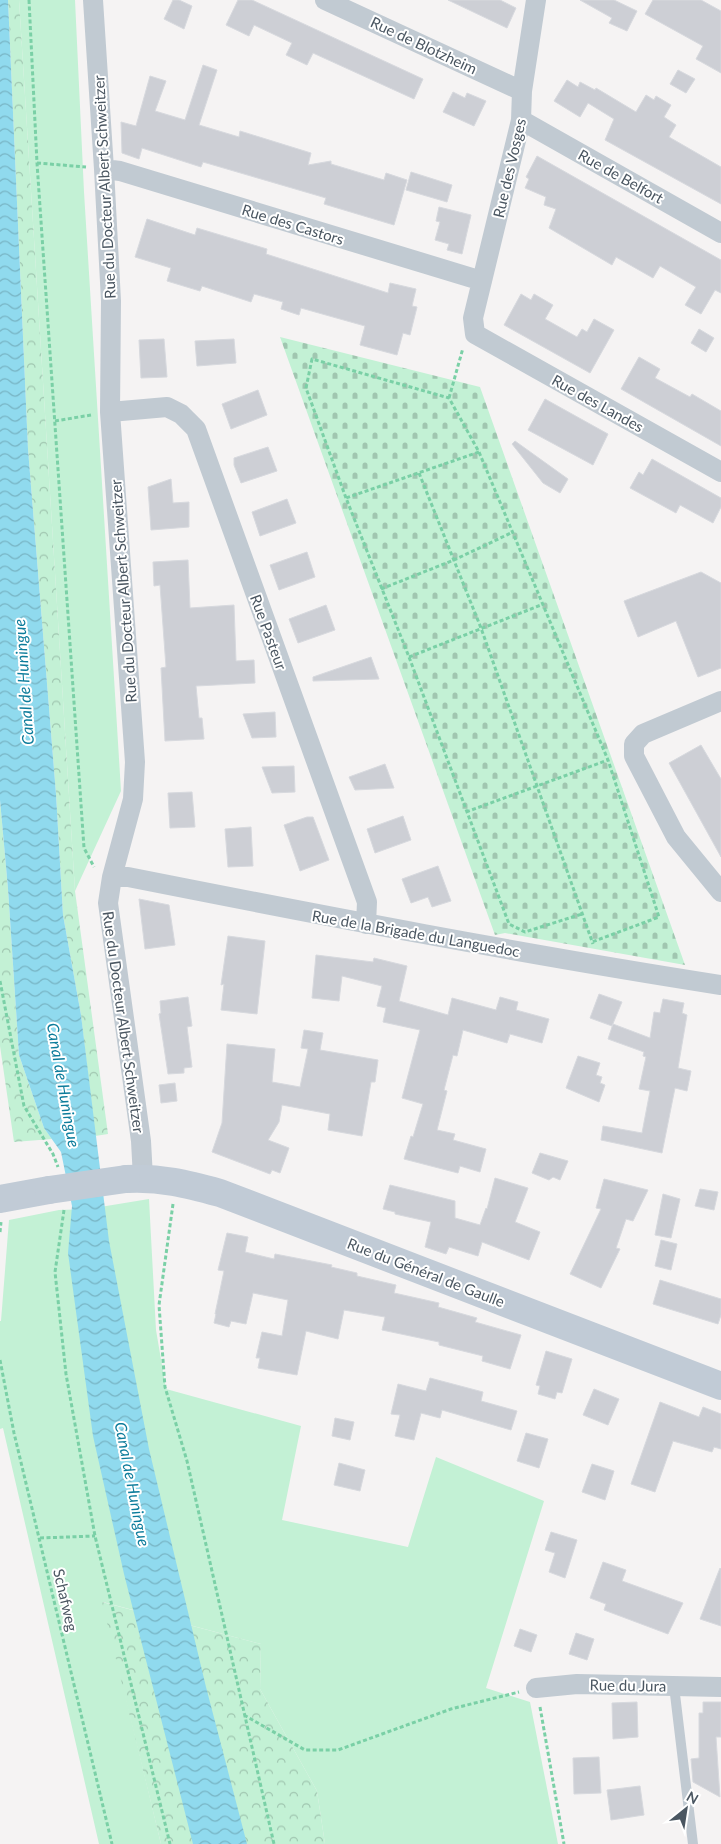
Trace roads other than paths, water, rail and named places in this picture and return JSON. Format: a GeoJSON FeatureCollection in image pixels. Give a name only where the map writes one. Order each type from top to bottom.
{"type":"FeatureCollection","features":[{"type":"Feature","properties":{"kind":"street","name":"Rue du Docteur Albert Schweitzer"},"geometry":{"type":"LineString","coordinates":[[93,0],[111,301],[110,412],[135,762],[133,799],[112,877],[108,903],[141,1141],[134,1178]]}},
{"type":"Feature","properties":{"kind":"street","name":"Rue de Blotzheim"},"geometry":{"type":"LineString","coordinates":[[325,0],[522,91]]}},
{"type":"Feature","properties":{"kind":"street","name":"Rue des Vosges"},"geometry":{"type":"LineString","coordinates":[[475,334],[473,318],[521,120],[522,91],[536,0]]}},
{"type":"Feature","properties":{"kind":"street","name":"Rue de Belfort"},"geometry":{"type":"LineString","coordinates":[[521,120],[721,233]]}},
{"type":"Feature","properties":{"kind":"street","name":"Rue des Castors"},"geometry":{"type":"LineString","coordinates":[[104,169],[120,171],[482,281]]}},
{"type":"Feature","properties":{"kind":"street","name":"Rue des Landes"},"geometry":{"type":"LineString","coordinates":[[475,334],[721,472]]}},
{"type":"Feature","properties":{"kind":"street","name":"Rue Pasteur"},"geometry":{"type":"LineString","coordinates":[[110,412],[166,407],[181,414],[196,429],[367,902],[366,924]]}},
{"type":"Feature","properties":{"kind":"street"},"geometry":{"type":"LineString","coordinates":[[721,701],[643,734],[634,744],[634,756],[676,838],[721,892]]}},
{"type":"Feature","properties":{"kind":"street","name":"Rue de la Brigade du Languedoc"},"geometry":{"type":"LineString","coordinates":[[112,877],[128,877],[366,924],[600,966],[721,985]]}},
{"type":"Feature","properties":{"kind":"street","name":"Rue du Général de Gaulle"},"geometry":{"type":"LineString","coordinates":[[0,1196],[58,1190],[134,1178],[176,1181],[220,1193],[721,1386]]}},
{"type":"Feature","properties":{"kind":"street","name":"Rue du Jura"},"geometry":{"type":"LineString","coordinates":[[536,1688],[577,1684],[721,1687]]}},
{"type":"Feature","properties":{"kind":"lane"},"geometry":{"type":"LineString","coordinates":[[674,1686],[693,1844]]}},
{"type":"Feature","properties":{"kind":"water","name":"Canal de Huningue"},"geometry":{"type":"Polygon","coordinates":[[[0,0],[8,0],[28,449],[56,794],[63,915],[81,1015],[109,1241],[149,1449],[206,1687],[247,1844],[193,1844],[124,1574],[93,1436],[68,1253],[72,1206],[61,1152],[44,1128],[19,1055],[0,800],[0,0]]]}}]}
